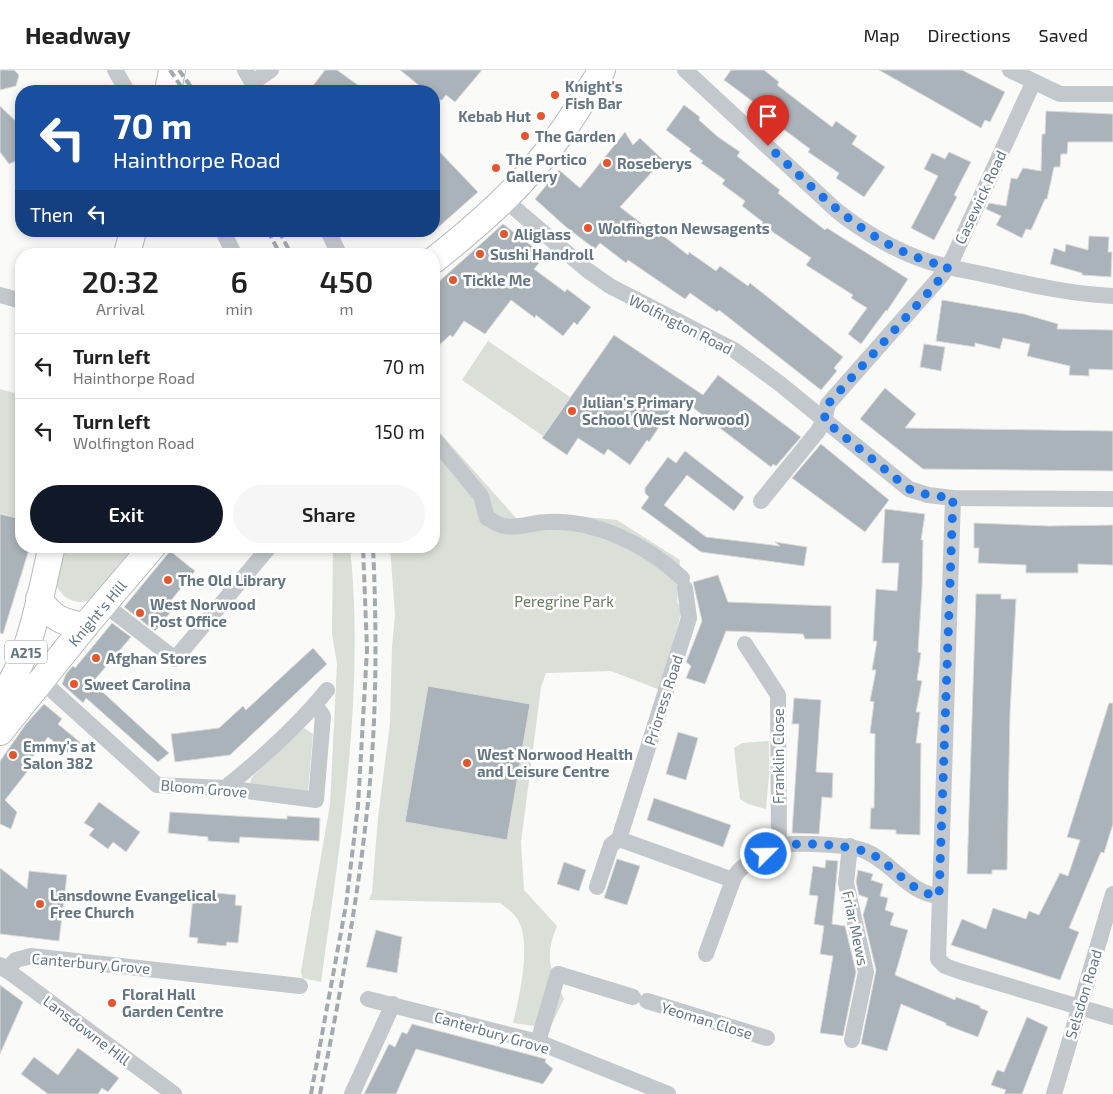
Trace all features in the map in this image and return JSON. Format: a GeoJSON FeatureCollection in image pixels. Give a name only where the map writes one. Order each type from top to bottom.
{"type":"FeatureCollection","features":[{"type":"Feature","properties":{"kind":"main road"},"geometry":{"type":"LineString","coordinates":[[169,85],[172,70]]}},
{"type":"Feature","properties":{"kind":"main road"},"geometry":{"type":"LineString","coordinates":[[440,255],[504,200],[556,140],[602,70]]}},
{"type":"Feature","properties":{"kind":"main road","name":"A215"},"geometry":{"type":"LineString","coordinates":[[0,700],[13,682],[24,660],[50,553]]}},
{"type":"Feature","properties":{"kind":"main road","name":"Knight's Hill"},"geometry":{"type":"LineString","coordinates":[[42,680],[147,553]]}},
{"type":"Feature","properties":{"kind":"main road"},"geometry":{"type":"LineString","coordinates":[[39,599],[50,613],[65,622],[85,626]]}},
{"type":"Feature","properties":{"kind":"main road","name":"A215"},"geometry":{"type":"LineString","coordinates":[[0,732],[42,680]]}},
{"type":"Feature","properties":{"kind":"street"},"geometry":{"type":"LineString","coordinates":[[115,70],[124,85]]}},
{"type":"Feature","properties":{"kind":"street"},"geometry":{"type":"LineString","coordinates":[[251,82],[271,70]]}},
{"type":"Feature","properties":{"kind":"street"},"geometry":{"type":"LineString","coordinates":[[685,70],[849,220],[903,250],[931,263],[1047,289],[1075,294],[1113,296]]}},
{"type":"Feature","properties":{"kind":"street"},"geometry":{"type":"LineString","coordinates":[[1017,72],[1033,83],[1060,94],[1113,94]]}},
{"type":"Feature","properties":{"kind":"street","name":"Casewick Road"},"geometry":{"type":"LineString","coordinates":[[761,501],[824,420],[828,404],[936,284],[948,267],[1033,83]]}},
{"type":"Feature","properties":{"kind":"street","name":"Wolfington Road"},"geometry":{"type":"LineString","coordinates":[[504,200],[587,270],[624,294],[730,347],[778,382],[909,489],[933,496],[953,498],[1113,499]]}},
{"type":"Feature","properties":{"kind":"street"},"geometry":{"type":"LineString","coordinates":[[0,295],[15,299]]}},
{"type":"Feature","properties":{"kind":"street","name":"Prioress Road"},"geometry":{"type":"LineString","coordinates":[[440,446],[481,496],[488,518],[505,526],[548,522],[582,523],[633,544],[663,561],[683,583],[689,618],[619,839],[611,845],[596,887]]}},
{"type":"Feature","properties":{"kind":"street"},"geometry":{"type":"LineString","coordinates":[[953,498],[936,954],[940,963],[962,972],[1113,1017]]}},
{"type":"Feature","properties":{"kind":"street"},"geometry":{"type":"LineString","coordinates":[[104,604],[175,659],[264,553]]}},
{"type":"Feature","properties":{"kind":"street","name":"Franklin Close"},"geometry":{"type":"LineString","coordinates":[[745,644],[778,695],[779,848]]}},
{"type":"Feature","properties":{"kind":"street","name":"Bloom Grove"},"geometry":{"type":"LineString","coordinates":[[42,680],[157,785],[224,788],[316,800],[323,716],[315,705]]}},
{"type":"Feature","properties":{"kind":"street"},"geometry":{"type":"LineString","coordinates":[[224,788],[250,768],[328,690]]}},
{"type":"Feature","properties":{"kind":"street"},"geometry":{"type":"LineString","coordinates":[[619,839],[732,880]]}},
{"type":"Feature","properties":{"kind":"street"},"geometry":{"type":"LineString","coordinates":[[706,954],[732,880],[740,868],[787,845],[850,846],[877,857],[919,890],[939,896]]}},
{"type":"Feature","properties":{"kind":"street","name":"Friar Mews"},"geometry":{"type":"LineString","coordinates":[[850,846],[846,883],[866,972],[852,1040]]}},
{"type":"Feature","properties":{"kind":"street","name":"Selsdon Road"},"geometry":{"type":"LineString","coordinates":[[1054,1094],[1113,894]]}},
{"type":"Feature","properties":{"kind":"street","name":"Canterbury Grove"},"geometry":{"type":"LineString","coordinates":[[3,968],[16,960],[31,956],[291,983],[300,986]]}},
{"type":"Feature","properties":{"kind":"street","name":"Lansdowne Hill"},"geometry":{"type":"LineString","coordinates":[[3,968],[174,1094]]}},
{"type":"Feature","properties":{"kind":"street","name":"Yeoman Close"},"geometry":{"type":"LineString","coordinates":[[538,1042],[558,974],[767,1038]]}},
{"type":"Feature","properties":{"kind":"street","name":"Canterbury Grove"},"geometry":{"type":"LineString","coordinates":[[368,999],[538,1042],[648,1091],[668,1094]]}},
{"type":"Feature","properties":{"kind":"street"},"geometry":{"type":"LineString","coordinates":[[352,1094],[393,1004]]}},
{"type":"Feature","properties":{"kind":"green space"},"geometry":{"type":"Polygon","coordinates":[[[488,341],[570,397],[543,436],[462,380],[488,341]]]}},
{"type":"Feature","properties":{"kind":"green space"},"geometry":{"type":"Polygon","coordinates":[[[0,389],[15,393],[15,517],[0,513],[0,389]]]}},
{"type":"Feature","properties":{"kind":"green space","name":"Peregrine Park"},"geometry":{"type":"Polygon","coordinates":[[[440,433],[517,519],[575,516],[617,520],[680,560],[677,602],[682,610],[660,690],[611,671],[546,673],[541,687],[521,842],[524,890],[557,926],[551,947],[550,963],[564,999],[550,1028],[513,1023],[521,984],[524,938],[521,926],[515,916],[500,903],[369,900],[372,893],[378,818],[390,723],[392,647],[395,615],[391,553],[440,553],[440,433]]]}},
{"type":"Feature","properties":{"kind":"green space"},"geometry":{"type":"Polygon","coordinates":[[[61,553],[130,553],[110,579],[87,601],[75,601],[63,594],[56,583],[56,573],[61,553]]]}},
{"type":"Feature","properties":{"kind":"green space"},"geometry":{"type":"Polygon","coordinates":[[[333,553],[351,553],[355,655],[353,710],[343,819],[321,982],[302,978],[301,971],[330,805],[337,664],[332,633],[333,553]]]}},
{"type":"Feature","properties":{"kind":"green space"},"geometry":{"type":"Polygon","coordinates":[[[304,728],[313,734],[308,792],[256,788],[250,783],[252,777],[304,728]]]}},
{"type":"Feature","properties":{"kind":"green space"},"geometry":{"type":"Polygon","coordinates":[[[769,741],[766,809],[748,804],[740,799],[734,748],[742,743],[769,741]]]}},
{"type":"Feature","properties":{"kind":"building"},"geometry":{"type":"Polygon","coordinates":[[[0,70],[14,70],[19,75],[16,85],[0,90],[0,70]]]}},
{"type":"Feature","properties":{"kind":"building"},"geometry":{"type":"Polygon","coordinates":[[[325,70],[337,70],[358,85],[314,85],[325,70]]]}},
{"type":"Feature","properties":{"kind":"building"},"geometry":{"type":"Polygon","coordinates":[[[400,70],[482,70],[455,102],[446,95],[440,100],[440,85],[419,85],[400,70]]]}},
{"type":"Feature","properties":{"kind":"building"},"geometry":{"type":"Polygon","coordinates":[[[731,70],[764,70],[779,82],[777,85],[832,127],[836,121],[857,136],[852,144],[885,167],[864,197],[836,178],[839,173],[808,152],[810,149],[766,116],[768,113],[724,80],[731,70]]]}},
{"type":"Feature","properties":{"kind":"building"},"geometry":{"type":"Polygon","coordinates":[[[879,70],[962,70],[1005,92],[990,122],[985,120],[981,128],[879,70]]]}},
{"type":"Feature","properties":{"kind":"building"},"geometry":{"type":"Polygon","coordinates":[[[684,105],[700,117],[699,120],[718,137],[740,152],[737,156],[780,190],[778,193],[799,210],[825,230],[827,228],[908,279],[887,311],[861,344],[848,334],[867,308],[851,298],[853,295],[806,265],[811,258],[761,224],[763,222],[742,206],[745,201],[722,184],[725,180],[701,163],[703,161],[689,151],[691,149],[666,130],[684,105]]]}},
{"type":"Feature","properties":{"kind":"building"},"geometry":{"type":"Polygon","coordinates":[[[0,106],[15,120],[15,162],[9,164],[0,152],[0,106]]]}},
{"type":"Feature","properties":{"kind":"building"},"geometry":{"type":"Polygon","coordinates":[[[1046,111],[1113,114],[1113,142],[1068,142],[1067,154],[1061,154],[1060,167],[1054,167],[1047,199],[1045,199],[1031,230],[1026,229],[1022,238],[996,225],[1001,216],[986,209],[989,203],[1006,206],[1011,178],[1017,179],[1023,168],[1041,171],[1042,134],[1045,134],[1046,111]]]}},
{"type":"Feature","properties":{"kind":"building"},"geometry":{"type":"Polygon","coordinates":[[[625,132],[633,145],[640,138],[663,160],[620,207],[659,237],[661,234],[688,255],[689,252],[716,271],[720,266],[748,286],[750,283],[843,357],[834,368],[837,371],[821,390],[719,310],[717,312],[690,293],[685,299],[628,260],[626,263],[600,243],[595,249],[566,227],[535,199],[559,170],[580,188],[625,132]]]}},
{"type":"Feature","properties":{"kind":"building"},"geometry":{"type":"Polygon","coordinates":[[[440,152],[478,192],[440,226],[440,152]]]}},
{"type":"Feature","properties":{"kind":"building"},"geometry":{"type":"Polygon","coordinates":[[[949,152],[971,162],[954,195],[957,197],[934,240],[911,228],[938,176],[924,169],[932,153],[945,159],[949,152]]]}},
{"type":"Feature","properties":{"kind":"building"},"geometry":{"type":"Polygon","coordinates":[[[503,224],[545,256],[534,269],[565,292],[567,289],[591,307],[577,325],[574,322],[563,336],[536,315],[535,318],[511,300],[485,334],[464,321],[453,337],[450,335],[440,344],[440,281],[503,224]]]}},
{"type":"Feature","properties":{"kind":"building"},"geometry":{"type":"Polygon","coordinates":[[[1089,236],[1109,237],[1108,252],[1112,252],[1111,277],[1082,275],[1082,273],[1050,264],[1054,248],[1065,252],[1066,244],[1088,250],[1089,236]]]}},
{"type":"Feature","properties":{"kind":"building"},"geometry":{"type":"Polygon","coordinates":[[[942,300],[1024,314],[1058,324],[1057,329],[1113,330],[1113,370],[1089,369],[1089,376],[1069,375],[1070,366],[1027,356],[1030,344],[1003,338],[1000,349],[975,343],[975,347],[936,341],[942,300]]]}},
{"type":"Feature","properties":{"kind":"building"},"geometry":{"type":"Polygon","coordinates":[[[614,335],[703,395],[718,375],[801,437],[776,466],[773,464],[771,467],[679,397],[649,442],[647,440],[630,465],[608,449],[604,455],[578,438],[567,455],[542,438],[614,335]]]}},
{"type":"Feature","properties":{"kind":"building"},"geometry":{"type":"Polygon","coordinates":[[[924,344],[945,347],[941,371],[920,367],[924,344]]]}},
{"type":"Feature","properties":{"kind":"building"},"geometry":{"type":"Polygon","coordinates":[[[885,388],[916,414],[905,428],[1113,431],[1113,471],[923,469],[860,419],[885,388]]]}},
{"type":"Feature","properties":{"kind":"building"},"geometry":{"type":"Polygon","coordinates":[[[821,444],[889,500],[865,532],[792,478],[821,444]]]}},
{"type":"Feature","properties":{"kind":"building"},"geometry":{"type":"Polygon","coordinates":[[[685,451],[744,497],[734,511],[687,475],[664,505],[706,537],[780,546],[775,542],[807,547],[804,566],[701,552],[641,508],[649,497],[645,493],[645,488],[668,457],[676,463],[685,451]]]}},
{"type":"Feature","properties":{"kind":"building"},"geometry":{"type":"Polygon","coordinates":[[[885,509],[925,514],[921,540],[923,540],[922,587],[918,652],[921,653],[917,680],[922,681],[916,712],[920,712],[916,743],[921,743],[920,835],[896,834],[896,830],[870,829],[871,808],[874,808],[875,734],[870,733],[874,702],[870,701],[876,670],[872,670],[877,641],[873,641],[876,589],[897,591],[899,563],[882,563],[885,509]]]}},
{"type":"Feature","properties":{"kind":"building"},"geometry":{"type":"Polygon","coordinates":[[[0,514],[15,518],[15,553],[28,553],[3,634],[0,633],[0,514]]]}},
{"type":"Feature","properties":{"kind":"building"},"geometry":{"type":"Polygon","coordinates":[[[974,523],[1049,526],[1113,525],[1113,565],[1078,564],[1078,573],[1026,573],[1026,565],[978,563],[979,548],[974,548],[974,523]]]}},
{"type":"Feature","properties":{"kind":"building","name":"The Old Library"},"geometry":{"type":"Polygon","coordinates":[[[168,553],[172,553],[195,571],[164,609],[170,613],[155,631],[124,607],[168,553]]]}},
{"type":"Feature","properties":{"kind":"building"},"geometry":{"type":"Polygon","coordinates":[[[718,575],[728,602],[831,606],[831,639],[805,639],[803,634],[726,631],[705,684],[686,678],[691,666],[686,662],[702,621],[693,582],[718,575]]]}},
{"type":"Feature","properties":{"kind":"building"},"geometry":{"type":"Polygon","coordinates":[[[976,594],[1001,594],[1001,599],[1016,599],[1010,713],[1007,870],[992,870],[992,874],[967,874],[976,594]]]}},
{"type":"Feature","properties":{"kind":"building"},"geometry":{"type":"Polygon","coordinates":[[[112,623],[131,637],[91,684],[96,686],[169,753],[158,762],[86,698],[83,703],[62,684],[66,674],[73,666],[75,668],[112,623]]]}},
{"type":"Feature","properties":{"kind":"building"},"geometry":{"type":"Polygon","coordinates":[[[313,648],[327,664],[230,755],[175,762],[171,734],[219,728],[243,706],[246,710],[313,648]]]}},
{"type":"Feature","properties":{"kind":"building","name":"West Norwood Health and Leisure Centre"},"geometry":{"type":"Polygon","coordinates":[[[428,686],[530,704],[507,840],[405,822],[428,686]]]}},
{"type":"Feature","properties":{"kind":"building"},"geometry":{"type":"Polygon","coordinates":[[[794,698],[821,700],[816,772],[833,773],[832,798],[822,797],[819,834],[792,833],[799,724],[792,724],[794,698]]]}},
{"type":"Feature","properties":{"kind":"building"},"geometry":{"type":"Polygon","coordinates":[[[1109,703],[1113,703],[1113,824],[1104,853],[1101,852],[1069,928],[1079,932],[1060,980],[951,945],[962,919],[986,929],[993,908],[1026,919],[1029,911],[1039,915],[1060,873],[1068,876],[1080,840],[1067,837],[1109,703]]]}},
{"type":"Feature","properties":{"kind":"building"},"geometry":{"type":"Polygon","coordinates":[[[44,704],[62,719],[58,724],[81,743],[71,755],[48,737],[30,760],[34,763],[5,800],[17,812],[11,829],[0,824],[0,761],[26,724],[44,704]]]}},
{"type":"Feature","properties":{"kind":"building"},"geometry":{"type":"Polygon","coordinates":[[[678,732],[698,738],[686,780],[666,774],[678,732]]]}},
{"type":"Feature","properties":{"kind":"building"},"geometry":{"type":"Polygon","coordinates":[[[654,798],[731,825],[723,847],[647,820],[654,798]]]}},
{"type":"Feature","properties":{"kind":"building"},"geometry":{"type":"Polygon","coordinates":[[[99,802],[140,832],[126,852],[113,842],[108,849],[89,835],[94,829],[84,823],[99,802]]]}},
{"type":"Feature","properties":{"kind":"building"},"geometry":{"type":"Polygon","coordinates":[[[170,812],[287,819],[287,816],[320,818],[319,841],[240,837],[239,843],[208,841],[208,837],[168,833],[170,812]]]}},
{"type":"Feature","properties":{"kind":"building"},"geometry":{"type":"Polygon","coordinates":[[[617,859],[640,866],[627,905],[604,898],[617,859]]]}},
{"type":"Feature","properties":{"kind":"building"},"geometry":{"type":"Polygon","coordinates":[[[826,860],[838,861],[832,924],[845,926],[856,972],[843,1036],[820,1033],[833,956],[820,954],[824,926],[814,924],[818,896],[809,895],[813,866],[825,868],[826,860]]]}},
{"type":"Feature","properties":{"kind":"building"},"geometry":{"type":"Polygon","coordinates":[[[564,862],[586,870],[579,891],[557,884],[564,862]]]}},
{"type":"Feature","properties":{"kind":"building","name":"Lansdowne Evangelical Free Church"},"geometry":{"type":"Polygon","coordinates":[[[0,868],[27,889],[29,871],[67,875],[59,941],[0,934],[0,868]]]}},
{"type":"Feature","properties":{"kind":"building"},"geometry":{"type":"Polygon","coordinates":[[[858,870],[873,874],[871,880],[883,884],[880,896],[888,898],[885,910],[894,913],[890,925],[908,930],[895,975],[955,1000],[956,997],[980,1006],[980,1008],[988,1011],[978,1037],[946,1025],[946,1023],[901,1004],[887,1051],[861,1044],[876,970],[863,915],[868,898],[859,895],[856,882],[858,870]]]}},
{"type":"Feature","properties":{"kind":"building"},"geometry":{"type":"Polygon","coordinates":[[[198,891],[236,895],[235,905],[242,906],[238,943],[227,942],[226,946],[197,943],[198,938],[189,937],[193,897],[197,897],[198,891]]]}},
{"type":"Feature","properties":{"kind":"building"},"geometry":{"type":"Polygon","coordinates":[[[376,930],[402,937],[397,973],[366,967],[376,930]]]}},
{"type":"Feature","properties":{"kind":"building"},"geometry":{"type":"Polygon","coordinates":[[[0,985],[23,1002],[0,1054],[0,985]]]}},
{"type":"Feature","properties":{"kind":"building"},"geometry":{"type":"Polygon","coordinates":[[[1027,1017],[1048,1027],[1022,1094],[1004,1094],[1006,1090],[991,1085],[997,1070],[1004,1072],[1027,1017]]]}},
{"type":"Feature","properties":{"kind":"building"},"geometry":{"type":"Polygon","coordinates":[[[412,1024],[546,1059],[545,1062],[553,1069],[543,1084],[416,1049],[396,1094],[364,1094],[389,1044],[395,1047],[402,1032],[407,1034],[412,1024]]]}},
{"type":"Feature","properties":{"kind":"building"},"geometry":{"type":"Polygon","coordinates":[[[78,1048],[119,1078],[108,1092],[102,1088],[98,1094],[48,1094],[21,1074],[34,1057],[58,1075],[78,1048]]]}},
{"type":"Feature","properties":{"kind":"railway"},"geometry":{"type":"LineString","coordinates":[[170,70],[180,85]]}},
{"type":"Feature","properties":{"kind":"railway"},"geometry":{"type":"LineString","coordinates":[[179,70],[190,85]]}},
{"type":"Feature","properties":{"kind":"railway"},"geometry":{"type":"LineString","coordinates":[[271,237],[277,248]]}},
{"type":"Feature","properties":{"kind":"railway"},"geometry":{"type":"LineString","coordinates":[[282,237],[288,248]]}},
{"type":"Feature","properties":{"kind":"railway"},"geometry":{"type":"LineString","coordinates":[[311,1094],[346,905],[358,806],[367,650],[363,553]]}},
{"type":"Feature","properties":{"kind":"railway"},"geometry":{"type":"LineString","coordinates":[[320,1094],[353,918],[370,778],[375,678],[373,553]]}},
{"type":"Feature","properties":{"kind":"place","name":"Knight's Fish Bar"},"geometry":{"type":"Point","coordinates":[555,95]}},
{"type":"Feature","properties":{"kind":"place","name":"Kebab Hut"},"geometry":{"type":"Point","coordinates":[541,116]}},
{"type":"Feature","properties":{"kind":"place","name":"The Garden"},"geometry":{"type":"Point","coordinates":[525,136]}},
{"type":"Feature","properties":{"kind":"place","name":"Roseberys"},"geometry":{"type":"Point","coordinates":[607,163]}},
{"type":"Feature","properties":{"kind":"place","name":"The Portico Gallery"},"geometry":{"type":"Point","coordinates":[496,168]}},
{"type":"Feature","properties":{"kind":"place","name":"Wolfington Newsagents"},"geometry":{"type":"Point","coordinates":[588,228]}},
{"type":"Feature","properties":{"kind":"place","name":"Aliglass"},"geometry":{"type":"Point","coordinates":[504,234]}},
{"type":"Feature","properties":{"kind":"place","name":"Sushi Handroll"},"geometry":{"type":"Point","coordinates":[480,254]}},
{"type":"Feature","properties":{"kind":"place","name":"Tickle Me"},"geometry":{"type":"Point","coordinates":[453,280]}},
{"type":"Feature","properties":{"kind":"place","name":"Julian's Primary School (West Norwood)"},"geometry":{"type":"Point","coordinates":[572,411]}},
{"type":"Feature","properties":{"kind":"place","name":"The Old Library"},"geometry":{"type":"Point","coordinates":[168,580]}},
{"type":"Feature","properties":{"kind":"place","name":"West Norwood Post Office"},"geometry":{"type":"Point","coordinates":[140,613]}},
{"type":"Feature","properties":{"kind":"place","name":"Afghan Stores"},"geometry":{"type":"Point","coordinates":[96,658]}},
{"type":"Feature","properties":{"kind":"place","name":"Sweet Carolina"},"geometry":{"type":"Point","coordinates":[74,684]}},
{"type":"Feature","properties":{"kind":"place","name":"Emmy's at Salon 382"},"geometry":{"type":"Point","coordinates":[13,755]}},
{"type":"Feature","properties":{"kind":"place","name":"West Norwood Health and Leisure Centre"},"geometry":{"type":"Point","coordinates":[467,763]}},
{"type":"Feature","properties":{"kind":"place","name":"Lansdowne Evangelical Free Church"},"geometry":{"type":"Point","coordinates":[40,904]}},
{"type":"Feature","properties":{"kind":"place","name":"Floral Hall Garden Centre"},"geometry":{"type":"Point","coordinates":[112,1003]}},
{"type":"Feature","properties":{"kind":"route"},"geometry":{"type":"LineString","coordinates":[[766,854],[787,845],[855,847],[877,857],[919,890],[927,894],[939,896],[953,498],[918,493],[909,489],[824,420],[828,404],[936,284],[948,267],[931,263],[903,250],[849,220],[768,146]]}}]}
